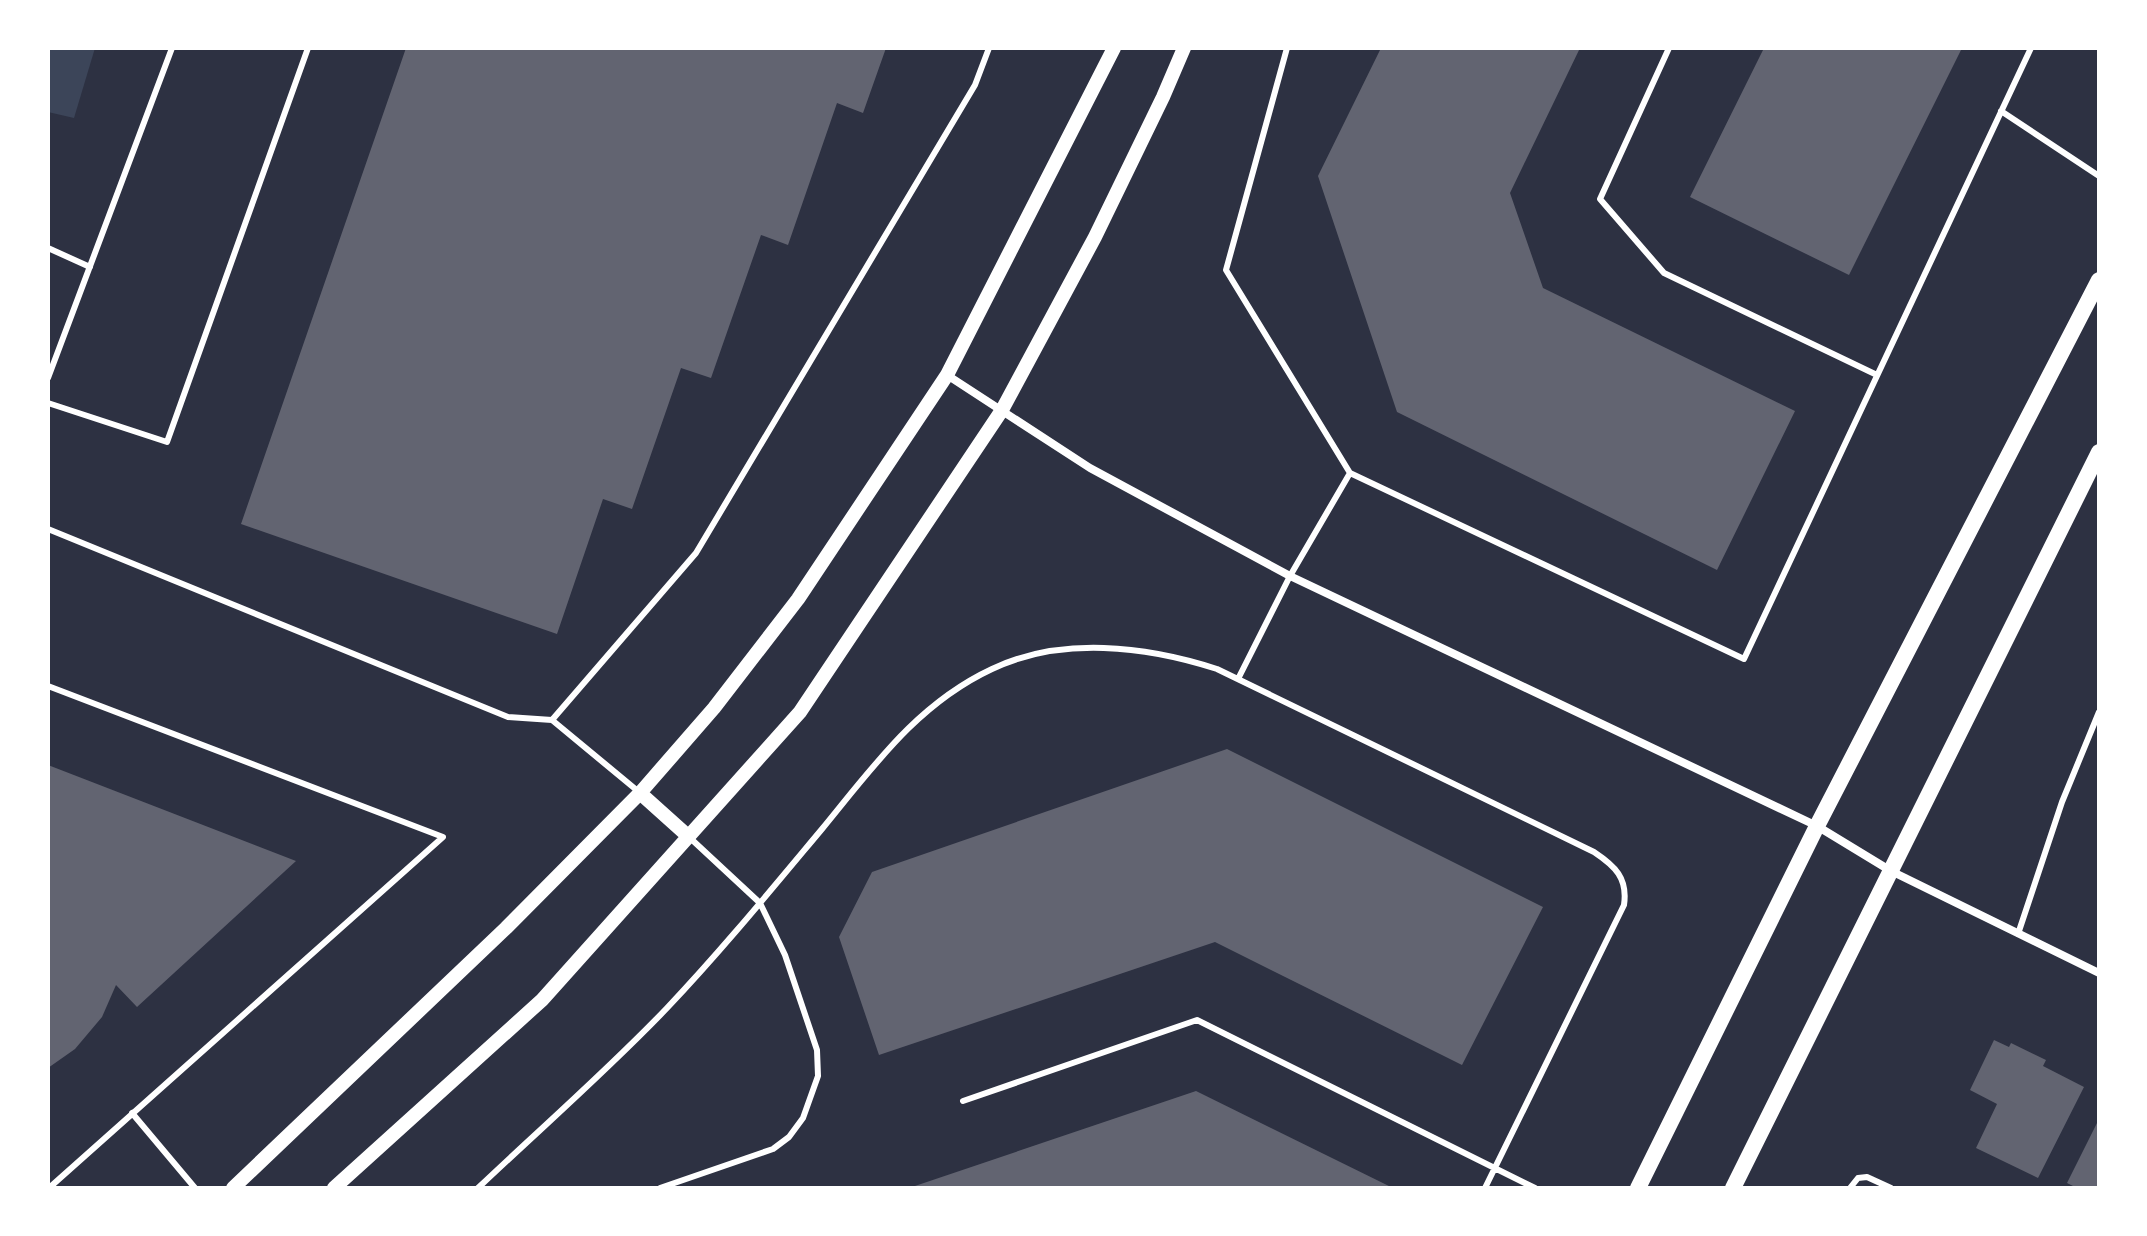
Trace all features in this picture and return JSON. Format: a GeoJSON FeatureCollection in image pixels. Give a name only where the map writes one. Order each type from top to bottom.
{"type":"FeatureCollection","features":[{"type":"Feature","properties":{"kind":"main road"},"geometry":{"type":"LineString","coordinates":[[1638,1188],[1817,826],[2099,280]]}},
{"type":"Feature","properties":{"kind":"main road"},"geometry":{"type":"LineString","coordinates":[[1733,1188],[2099,452]]}},
{"type":"Feature","properties":{"kind":"street"},"geometry":{"type":"LineString","coordinates":[[233,1188],[506,928],[640,793],[714,708],[798,599],[947,375],[1114,48]]}},
{"type":"Feature","properties":{"kind":"street"},"geometry":{"type":"LineString","coordinates":[[334,1188],[542,1000],[800,712],[1002,410],[1095,237],[1184,48]]}},
{"type":"Feature","properties":{"kind":"street"},"geometry":{"type":"LineString","coordinates":[[947,375],[1090,468],[1290,576],[1817,826],[1891,871],[2099,973]]}},
{"type":"Feature","properties":{"kind":"street"},"geometry":{"type":"LineString","coordinates":[[640,793],[689,837]]}},
{"type":"Feature","properties":{"kind":"lane"},"geometry":{"type":"LineString","coordinates":[[48,378],[172,48]]}},
{"type":"Feature","properties":{"kind":"lane"},"geometry":{"type":"LineString","coordinates":[[48,403],[167,442],[308,48]]}},
{"type":"Feature","properties":{"kind":"lane"},"geometry":{"type":"LineString","coordinates":[[552,720],[696,553],[975,85],[989,48]]}},
{"type":"Feature","properties":{"kind":"lane"},"geometry":{"type":"LineString","coordinates":[[1287,48],[1226,270],[1350,473],[1744,659],[2031,48]]}},
{"type":"Feature","properties":{"kind":"lane"},"geometry":{"type":"LineString","coordinates":[[1669,48],[1600,199],[1664,273],[1877,375]]}},
{"type":"Feature","properties":{"kind":"lane"},"geometry":{"type":"LineString","coordinates":[[2001,111],[2099,176]]}},
{"type":"Feature","properties":{"kind":"lane"},"geometry":{"type":"LineString","coordinates":[[48,248],[90,267]]}},
{"type":"Feature","properties":{"kind":"lane"},"geometry":{"type":"LineString","coordinates":[[1238,679],[1290,576],[1350,473]]}},
{"type":"Feature","properties":{"kind":"lane"},"geometry":{"type":"LineString","coordinates":[[48,529],[508,717],[552,720],[640,793]]}},
{"type":"Feature","properties":{"kind":"lane"},"geometry":{"type":"LineString","coordinates":[[478,1188],[666,1010],[924,711],[958,686],[994,667],[1030,655],[1075,649],[1124,649],[1178,656],[1217,669],[1613,864],[1623,879],[1626,891],[1620,914],[1485,1188]]}},
{"type":"Feature","properties":{"kind":"lane"},"geometry":{"type":"LineString","coordinates":[[48,686],[443,837],[49,1188]]}},
{"type":"Feature","properties":{"kind":"lane"},"geometry":{"type":"LineString","coordinates":[[2018,934],[2062,802],[2099,712]]}},
{"type":"Feature","properties":{"kind":"lane"},"geometry":{"type":"LineString","coordinates":[[660,1188],[773,1149],[789,1137],[803,1118],[818,1076],[817,1050],[785,955],[760,903],[689,837]]}},
{"type":"Feature","properties":{"kind":"lane"},"geometry":{"type":"LineString","coordinates":[[963,1101],[1197,1020],[1535,1188]]}},
{"type":"Feature","properties":{"kind":"lane"},"geometry":{"type":"LineString","coordinates":[[132,1113],[195,1188]]}},
{"type":"Feature","properties":{"kind":"lane"},"geometry":{"type":"LineString","coordinates":[[1850,1188],[1858,1178],[1867,1177],[1891,1188]]}},
{"type":"Feature","properties":{"kind":"shaded area"},"geometry":{"type":"Polygon","coordinates":[[[48,48],[95,48],[74,118],[48,112],[48,48]]]}},
{"type":"Feature","properties":{"kind":"building"},"geometry":{"type":"Polygon","coordinates":[[[406,48],[886,48],[863,113],[837,103],[788,245],[761,235],[711,378],[681,368],[632,509],[603,499],[557,634],[241,524],[406,48]]]}},
{"type":"Feature","properties":{"kind":"building"},"geometry":{"type":"Polygon","coordinates":[[[1381,48],[1580,48],[1510,193],[1543,288],[1795,411],[1717,570],[1397,412],[1318,176],[1381,48]]]}},
{"type":"Feature","properties":{"kind":"building"},"geometry":{"type":"Polygon","coordinates":[[[1764,48],[1962,48],[1849,275],[1690,197],[1764,48]]]}},
{"type":"Feature","properties":{"kind":"building"},"geometry":{"type":"Polygon","coordinates":[[[1227,749],[1543,907],[1462,1065],[1215,942],[879,1055],[839,937],[872,872],[1227,749]]]}},
{"type":"Feature","properties":{"kind":"building"},"geometry":{"type":"Polygon","coordinates":[[[48,765],[296,861],[137,1007],[116,985],[102,1017],[75,1049],[48,1068],[48,765]]]}},
{"type":"Feature","properties":{"kind":"building"},"geometry":{"type":"Polygon","coordinates":[[[1994,1040],[2009,1047],[2011,1043],[2046,1060],[2043,1066],[2084,1087],[2038,1178],[1976,1148],[1997,1104],[1970,1090],[1994,1040]]]}},
{"type":"Feature","properties":{"kind":"building"},"geometry":{"type":"Polygon","coordinates":[[[1196,1091],[1393,1188],[912,1188],[912,1187],[1196,1091]]]}},
{"type":"Feature","properties":{"kind":"building"},"geometry":{"type":"Polygon","coordinates":[[[2099,1119],[2099,1188],[2077,1188],[2067,1183],[2099,1119]]]}}]}
